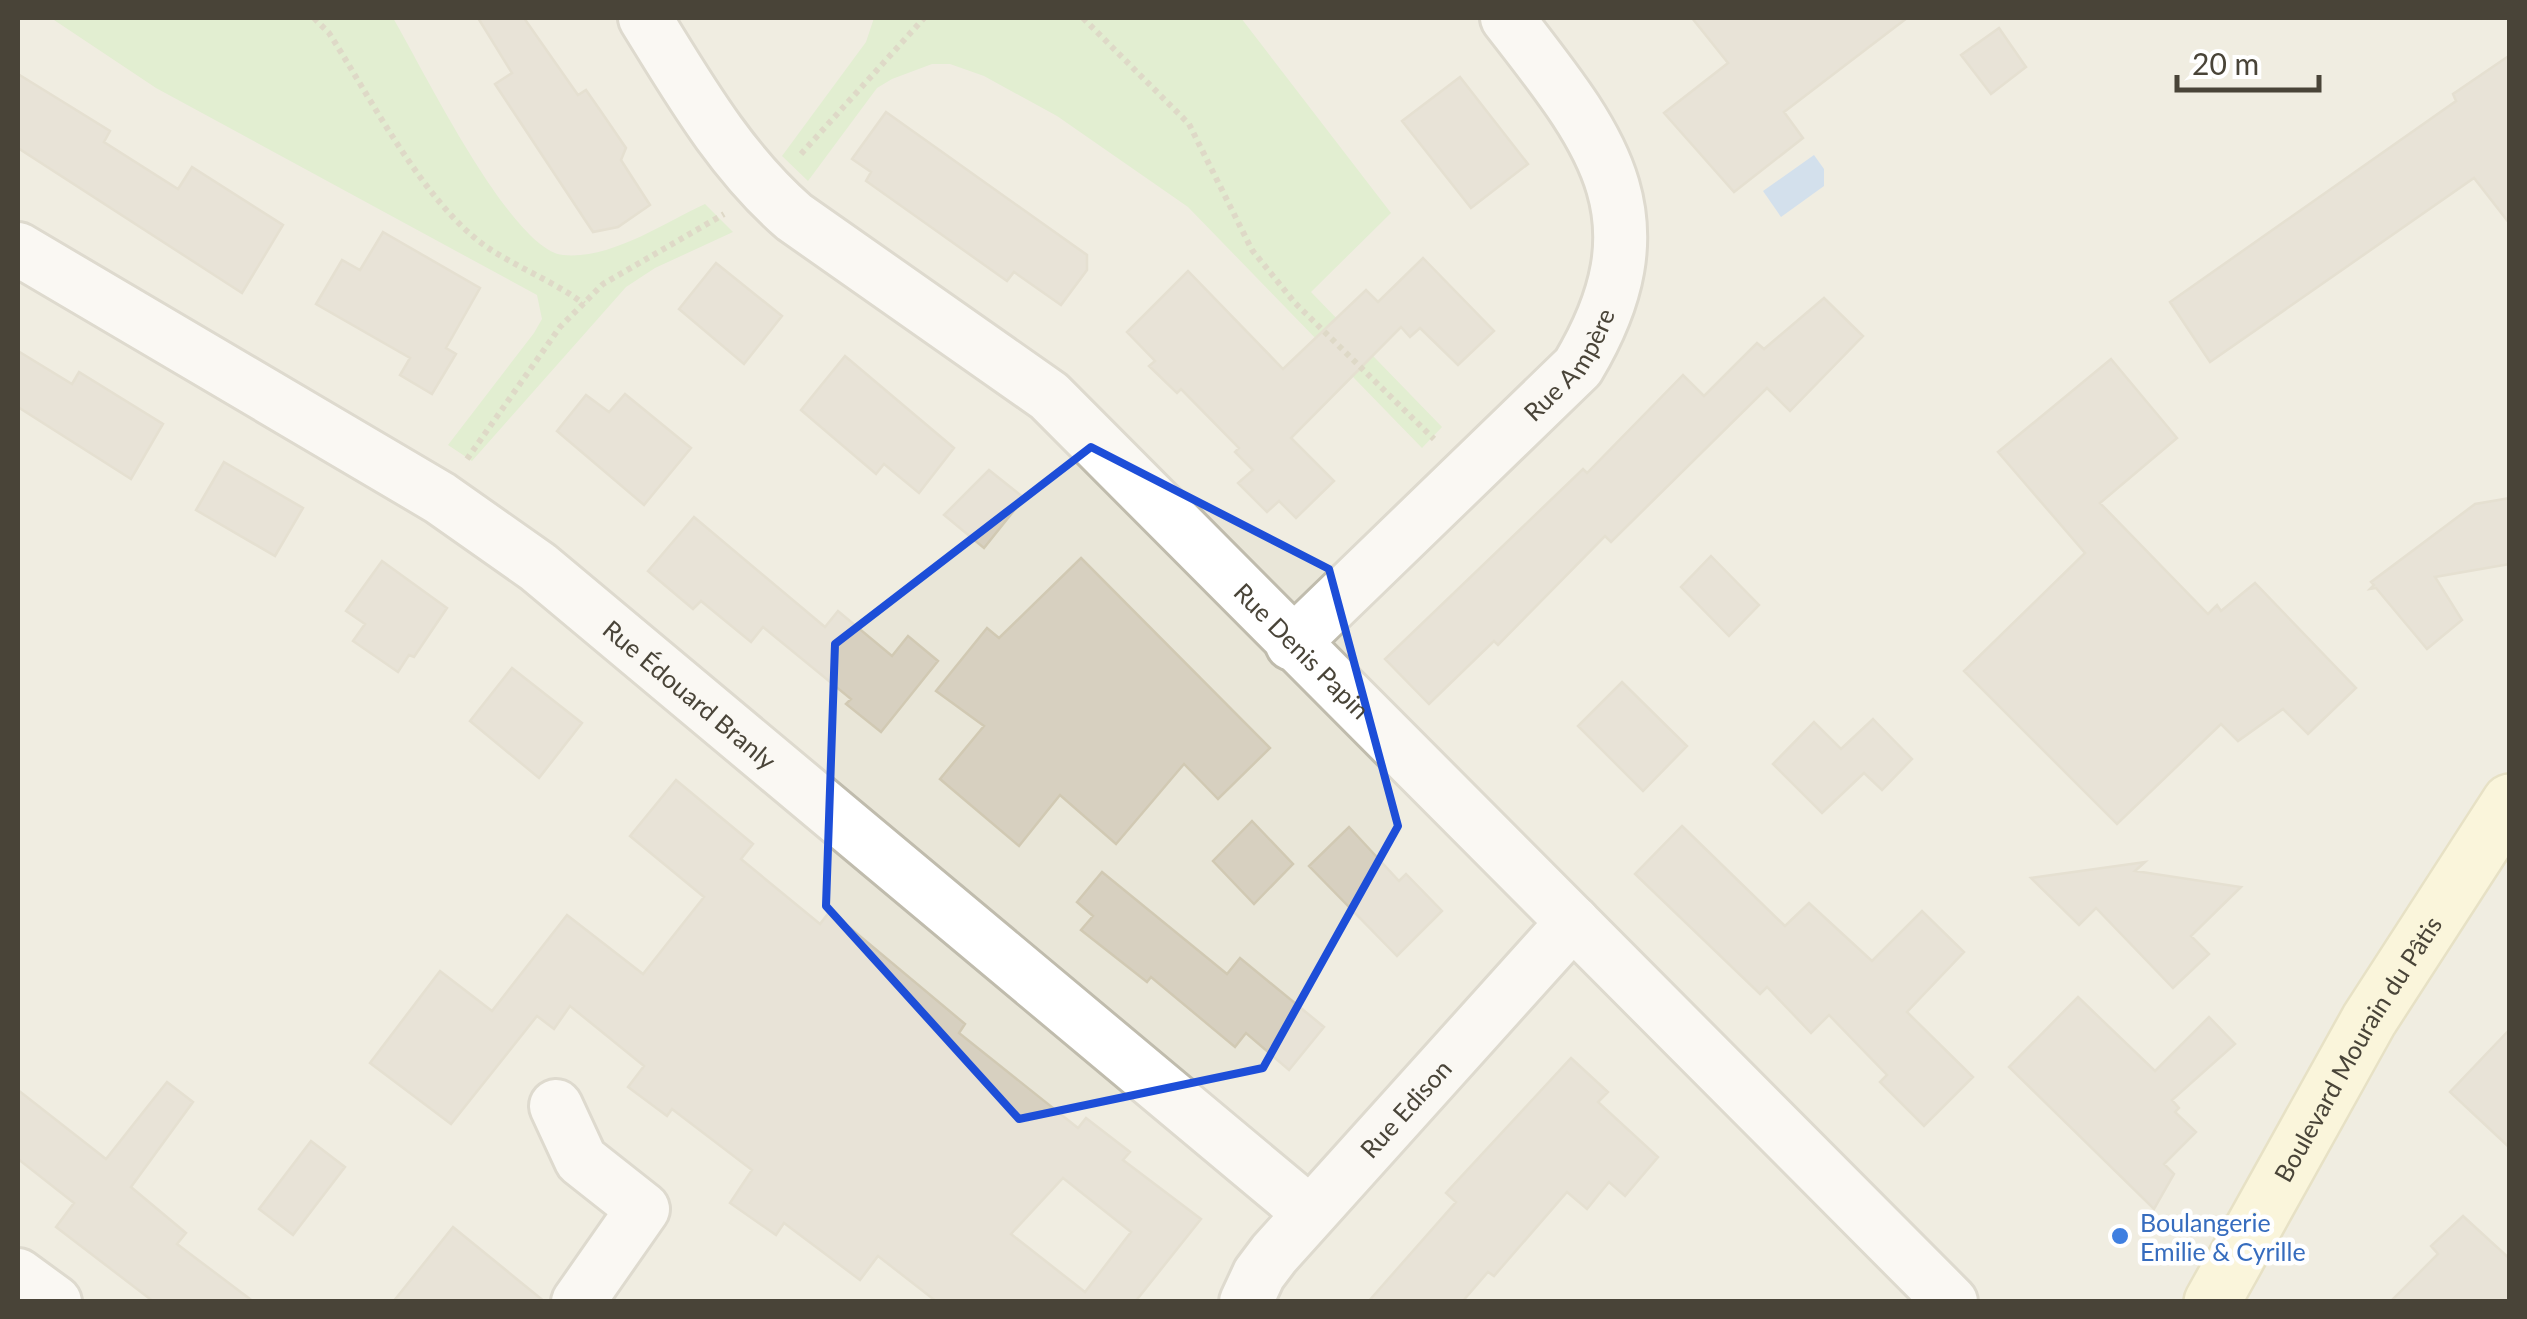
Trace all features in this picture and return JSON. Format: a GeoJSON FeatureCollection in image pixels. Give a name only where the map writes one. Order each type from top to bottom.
{"type":"FeatureCollection","features":[{"type":"Feature","properties":{"kind":"main road","name":"Boulevard Mourain du Pâtis"},"geometry":{"type":"LineString","coordinates":[[2212,1302],[2369,1020],[2510,802]]}},
{"type":"Feature","properties":{"kind":"street","name":"Rue Denis Papin"},"geometry":{"type":"LineString","coordinates":[[646,18],[709,122],[760,188],[794,217],[1048,396],[1952,1302]]}},
{"type":"Feature","properties":{"kind":"street","name":"Rue Ampère"},"geometry":{"type":"LineString","coordinates":[[1292,644],[1578,367],[1607,312],[1620,268],[1616,191],[1602,151],[1581,114],[1507,18]]}},
{"type":"Feature","properties":{"kind":"street","name":"Rue Édouard Branly"},"geometry":{"type":"LineString","coordinates":[[18,249],[440,498],[538,567],[1310,1213]]}},
{"type":"Feature","properties":{"kind":"street","name":"Rue Edison"},"geometry":{"type":"LineString","coordinates":[[1246,1302],[1258,1274],[1310,1213],[1573,922]]}},
{"type":"Feature","properties":{"kind":"street"},"geometry":{"type":"LineString","coordinates":[[556,1106],[581,1160],[643,1209],[578,1302]]}},
{"type":"Feature","properties":{"kind":"street"},"geometry":{"type":"LineString","coordinates":[[18,1275],[54,1302]]}},
{"type":"Feature","properties":{"kind":"path"},"geometry":{"type":"LineString","coordinates":[[314,18],[330,34],[426,185],[483,244],[554,282],[584,304]]}},
{"type":"Feature","properties":{"kind":"path"},"geometry":{"type":"LineString","coordinates":[[440,498],[560,327],[603,284],[703,229],[788,170],[924,18]]}},
{"type":"Feature","properties":{"kind":"path"},"geometry":{"type":"LineString","coordinates":[[1083,18],[1189,124],[1252,250],[1295,303],[1470,474]]}},
{"type":"Feature","properties":{"kind":"highlighted area"},"geometry":{"type":"Polygon","coordinates":[[[1091,447],[1329,569],[1398,826],[1263,1068],[1019,1119],[826,906],[835,644],[1091,447]]]}},
{"type":"Feature","properties":{"kind":"shaded area"},"geometry":{"type":"Polygon","coordinates":[[[18,18],[2509,18],[2509,1301],[18,1301],[18,18]]]}},
{"type":"Feature","properties":{"kind":"green space"},"geometry":{"type":"Polygon","coordinates":[[[51,18],[393,18],[469,152],[518,222],[542,245],[563,255],[599,252],[705,204],[733,232],[655,268],[626,287],[472,461],[448,445],[534,333],[542,319],[537,295],[156,88],[51,18]]]}},
{"type":"Feature","properties":{"kind":"green space"},"geometry":{"type":"Polygon","coordinates":[[[874,18],[1241,18],[1391,213],[1311,292],[1442,427],[1422,448],[1188,207],[1057,116],[984,76],[950,64],[932,64],[892,79],[877,88],[808,181],[782,156],[866,42],[874,18]]]}},
{"type":"Feature","properties":{"kind":"water"},"geometry":{"type":"Polygon","coordinates":[[[1814,155],[1824,169],[1824,186],[1781,217],[1763,191],[1814,155]]]}},
{"type":"Feature","properties":{"kind":"building"},"geometry":{"type":"Polygon","coordinates":[[[478,18],[524,18],[578,95],[586,90],[626,148],[621,160],[650,205],[618,227],[593,232],[495,84],[512,73],[478,18]]]}},
{"type":"Feature","properties":{"kind":"building"},"geometry":{"type":"Polygon","coordinates":[[[1692,18],[1907,18],[1784,112],[1803,138],[1734,192],[1664,113],[1728,63],[1692,18]]]}},
{"type":"Feature","properties":{"kind":"building"},"geometry":{"type":"Polygon","coordinates":[[[1999,28],[2026,67],[1991,94],[1961,55],[1999,28]]]}},
{"type":"Feature","properties":{"kind":"building"},"geometry":{"type":"Polygon","coordinates":[[[2510,55],[2510,224],[2474,178],[2210,362],[2170,302],[2456,101],[2453,94],[2510,55]]]}},
{"type":"Feature","properties":{"kind":"building"},"geometry":{"type":"Polygon","coordinates":[[[18,74],[110,131],[104,142],[178,189],[192,167],[283,225],[242,293],[18,148],[18,74]]]}},
{"type":"Feature","properties":{"kind":"building"},"geometry":{"type":"Polygon","coordinates":[[[1460,77],[1528,164],[1471,208],[1402,121],[1460,77]]]}},
{"type":"Feature","properties":{"kind":"building"},"geometry":{"type":"Polygon","coordinates":[[[886,112],[1087,255],[1087,270],[1061,305],[1014,272],[1007,281],[866,181],[871,172],[852,159],[886,112]]]}},
{"type":"Feature","properties":{"kind":"building"},"geometry":{"type":"Polygon","coordinates":[[[383,232],[480,288],[446,348],[456,354],[432,394],[400,375],[410,358],[316,304],[342,260],[360,270],[383,232]]]}},
{"type":"Feature","properties":{"kind":"building"},"geometry":{"type":"Polygon","coordinates":[[[1423,258],[1494,331],[1458,365],[1420,328],[1410,337],[1401,327],[1291,438],[1334,481],[1296,518],[1279,501],[1267,512],[1238,483],[1253,470],[1235,452],[1239,448],[1181,389],[1177,393],[1149,366],[1155,361],[1127,332],[1188,271],[1283,369],[1366,290],[1378,302],[1423,258]]]}},
{"type":"Feature","properties":{"kind":"building"},"geometry":{"type":"Polygon","coordinates":[[[716,263],[782,316],[744,364],[679,309],[716,263]]]}},
{"type":"Feature","properties":{"kind":"building"},"geometry":{"type":"Polygon","coordinates":[[[1824,298],[1863,336],[1790,411],[1767,388],[1611,542],[1605,536],[1498,645],[1494,641],[1429,704],[1385,659],[1583,469],[1587,473],[1683,375],[1704,396],[1757,343],[1764,349],[1824,298]]]}},
{"type":"Feature","properties":{"kind":"building"},"geometry":{"type":"Polygon","coordinates":[[[18,351],[72,384],[79,372],[163,424],[131,479],[18,407],[18,351]]]}},
{"type":"Feature","properties":{"kind":"building"},"geometry":{"type":"Polygon","coordinates":[[[845,356],[954,448],[919,493],[884,464],[876,474],[801,410],[845,356]]]}},
{"type":"Feature","properties":{"kind":"building"},"geometry":{"type":"Polygon","coordinates":[[[2111,359],[2177,438],[2100,503],[2208,614],[2217,605],[2221,611],[2255,583],[2356,688],[2308,734],[2283,709],[2238,741],[2221,724],[2117,824],[1964,671],[2085,553],[1998,452],[2111,359]]]}},
{"type":"Feature","properties":{"kind":"building"},"geometry":{"type":"Polygon","coordinates":[[[625,394],[691,448],[644,505],[557,431],[586,395],[609,412],[625,394]]]}},
{"type":"Feature","properties":{"kind":"building"},"geometry":{"type":"Polygon","coordinates":[[[224,462],[303,508],[275,556],[196,510],[224,462]]]}},
{"type":"Feature","properties":{"kind":"building"},"geometry":{"type":"Polygon","coordinates":[[[989,470],[1024,498],[984,548],[944,515],[989,470]]]}},
{"type":"Feature","properties":{"kind":"building"},"geometry":{"type":"Polygon","coordinates":[[[2510,498],[2510,564],[2435,577],[2462,620],[2427,649],[2376,588],[2370,589],[2374,585],[2371,582],[2475,504],[2510,498]]]}},
{"type":"Feature","properties":{"kind":"building"},"geometry":{"type":"Polygon","coordinates":[[[694,517],[825,627],[838,611],[892,656],[908,636],[938,661],[881,732],[846,704],[851,699],[763,627],[751,642],[701,601],[693,609],[648,571],[694,517]]]}},
{"type":"Feature","properties":{"kind":"building"},"geometry":{"type":"Polygon","coordinates":[[[1711,556],[1759,605],[1729,636],[1681,587],[1711,556]]]}},
{"type":"Feature","properties":{"kind":"building"},"geometry":{"type":"Polygon","coordinates":[[[1081,558],[1270,748],[1218,799],[1184,764],[1116,844],[1060,795],[1019,846],[940,779],[984,726],[936,691],[987,628],[999,638],[1081,558]]]}},
{"type":"Feature","properties":{"kind":"building"},"geometry":{"type":"Polygon","coordinates":[[[382,561],[447,608],[414,657],[409,655],[398,672],[353,641],[365,624],[346,611],[382,561]]]}},
{"type":"Feature","properties":{"kind":"building"},"geometry":{"type":"Polygon","coordinates":[[[512,668],[582,723],[539,778],[470,721],[512,668]]]}},
{"type":"Feature","properties":{"kind":"building"},"geometry":{"type":"Polygon","coordinates":[[[1622,682],[1687,746],[1643,791],[1578,726],[1622,682]]]}},
{"type":"Feature","properties":{"kind":"building"},"geometry":{"type":"Polygon","coordinates":[[[1873,719],[1912,759],[1882,790],[1864,773],[1822,813],[1773,764],[1814,722],[1841,749],[1873,719]]]}},
{"type":"Feature","properties":{"kind":"building"},"geometry":{"type":"Polygon","coordinates":[[[676,780],[753,844],[741,859],[820,924],[830,911],[965,1024],[959,1033],[1078,1128],[1086,1118],[1130,1152],[1123,1160],[1201,1219],[1135,1302],[937,1302],[878,1256],[860,1280],[784,1223],[776,1235],[730,1203],[752,1170],[672,1109],[667,1116],[628,1087],[644,1066],[570,1006],[554,1029],[537,1016],[451,1124],[370,1063],[440,971],[492,1011],[567,915],[643,974],[704,897],[630,836],[676,780]],[[1063,1178],[1011,1234],[1085,1292],[1131,1232],[1063,1178]]]}},
{"type":"Feature","properties":{"kind":"building"},"geometry":{"type":"Polygon","coordinates":[[[1252,821],[1293,864],[1254,904],[1213,861],[1252,821]]]}},
{"type":"Feature","properties":{"kind":"building"},"geometry":{"type":"Polygon","coordinates":[[[1682,826],[1785,926],[1809,903],[1872,961],[1922,911],[1964,952],[1907,1012],[1973,1077],[1924,1126],[1880,1082],[1887,1075],[1829,1015],[1811,1033],[1767,987],[1760,994],[1635,874],[1682,826]]]}},
{"type":"Feature","properties":{"kind":"building"},"geometry":{"type":"Polygon","coordinates":[[[1349,827],[1399,881],[1406,874],[1442,911],[1397,956],[1309,866],[1349,827]]]}},
{"type":"Feature","properties":{"kind":"building"},"geometry":{"type":"Polygon","coordinates":[[[2145,862],[2135,871],[2241,887],[2191,936],[2209,954],[2173,988],[2096,908],[2079,925],[2031,878],[2145,862]]]}},
{"type":"Feature","properties":{"kind":"building"},"geometry":{"type":"Polygon","coordinates":[[[1102,872],[1227,974],[1240,958],[1324,1027],[1289,1070],[1246,1033],[1235,1047],[1151,977],[1147,982],[1081,930],[1093,916],[1077,902],[1102,872]]]}},
{"type":"Feature","properties":{"kind":"building"},"geometry":{"type":"Polygon","coordinates":[[[2078,997],[2155,1071],[2209,1017],[2235,1044],[2172,1100],[2179,1108],[2175,1112],[2196,1132],[2164,1164],[2174,1174],[2154,1209],[2009,1067],[2078,997]]]}},
{"type":"Feature","properties":{"kind":"building"},"geometry":{"type":"Polygon","coordinates":[[[2510,1029],[2510,1148],[2450,1092],[2510,1029]]]}},
{"type":"Feature","properties":{"kind":"building"},"geometry":{"type":"Polygon","coordinates":[[[1571,1058],[1608,1092],[1598,1102],[1658,1157],[1625,1196],[1609,1182],[1587,1209],[1567,1192],[1494,1276],[1488,1272],[1462,1302],[1368,1302],[1456,1202],[1446,1193],[1571,1058]]]}},
{"type":"Feature","properties":{"kind":"building"},"geometry":{"type":"Polygon","coordinates":[[[167,1082],[193,1102],[131,1187],[186,1233],[177,1244],[254,1302],[154,1302],[56,1227],[74,1203],[18,1159],[18,1090],[106,1159],[167,1082]]]}},
{"type":"Feature","properties":{"kind":"building"},"geometry":{"type":"Polygon","coordinates":[[[311,1141],[345,1167],[293,1235],[259,1209],[311,1141]]]}},
{"type":"Feature","properties":{"kind":"building"},"geometry":{"type":"Polygon","coordinates":[[[2463,1216],[2510,1259],[2510,1302],[2390,1302],[2438,1254],[2431,1246],[2463,1216]]]}},
{"type":"Feature","properties":{"kind":"building"},"geometry":{"type":"Polygon","coordinates":[[[453,1227],[545,1302],[393,1302],[453,1227]]]}},
{"type":"Feature","properties":{"kind":"place","name":"Boulangerie Emilie & Cyrille"},"geometry":{"type":"Point","coordinates":[2120,1236]}}]}
